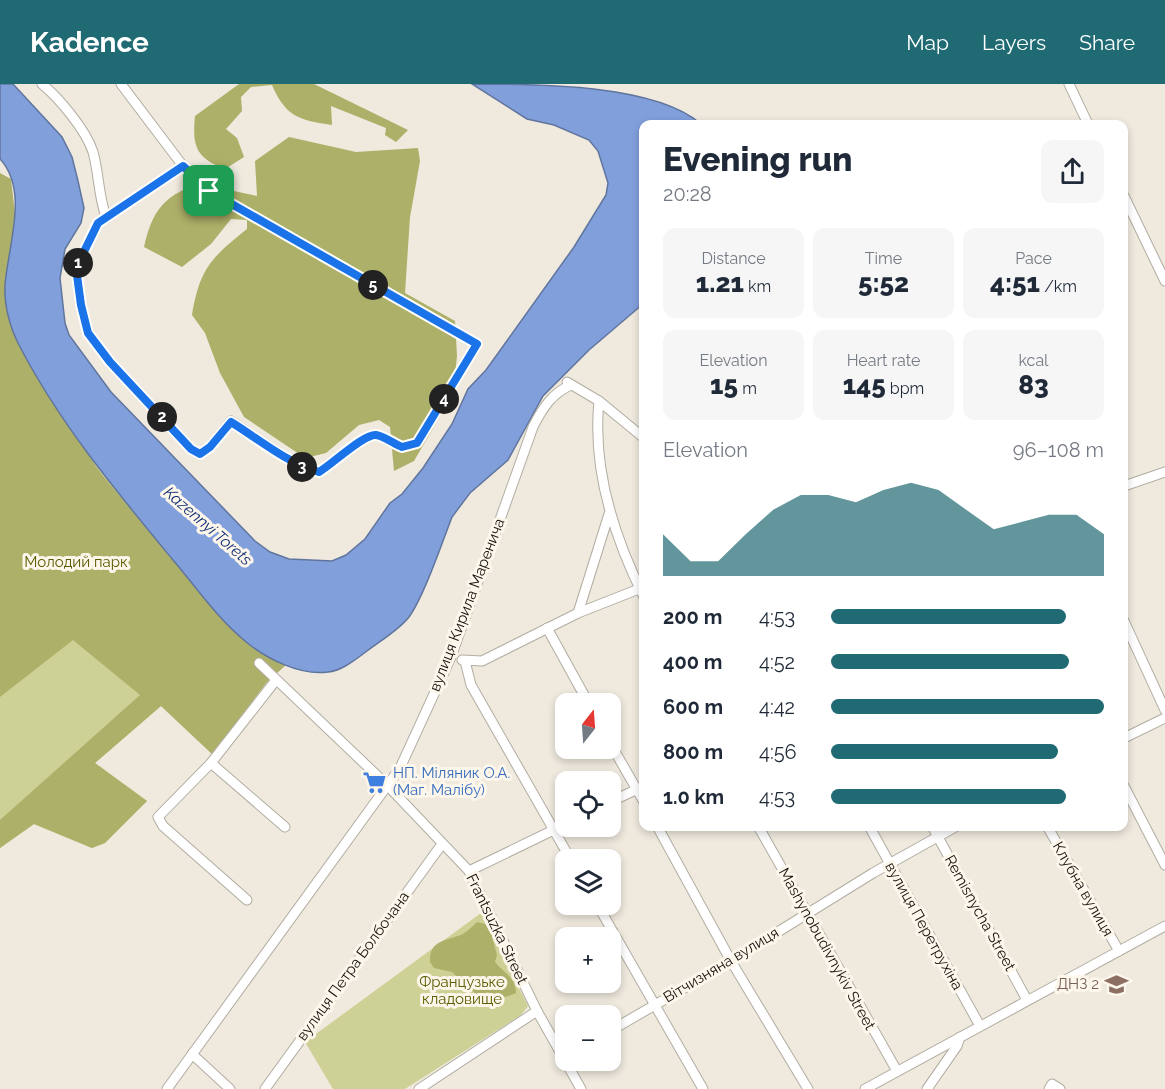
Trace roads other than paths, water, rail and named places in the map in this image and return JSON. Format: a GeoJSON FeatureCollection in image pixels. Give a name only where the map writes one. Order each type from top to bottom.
{"type":"FeatureCollection","features":[{"type":"Feature","properties":{"kind":"street"},"geometry":{"type":"LineString","coordinates":[[42,84],[62,100],[92,150],[98,195],[106,217]]}},
{"type":"Feature","properties":{"kind":"street"},"geometry":{"type":"LineString","coordinates":[[121,84],[183,166],[209,191],[477,344],[417,443],[402,447],[378,435],[369,436],[354,444],[345,455],[319,472],[290,460],[231,422],[210,447],[200,454],[191,449],[110,362],[86,327],[76,268],[93,229],[106,217],[183,166]]}},
{"type":"Feature","properties":{"kind":"street"},"geometry":{"type":"LineString","coordinates":[[1069,84],[1086,120]]}},
{"type":"Feature","properties":{"kind":"street"},"geometry":{"type":"LineString","coordinates":[[1128,204],[1165,281]]}},
{"type":"Feature","properties":{"kind":"street","name":"вулиця Кирила Маренича"},"geometry":{"type":"LineString","coordinates":[[167,1089],[400,768],[451,657],[533,427],[543,408],[568,383],[599,401]]}},
{"type":"Feature","properties":{"kind":"street"},"geometry":{"type":"LineString","coordinates":[[599,401],[639,434]]}},
{"type":"Feature","properties":{"kind":"street"},"geometry":{"type":"LineString","coordinates":[[599,401],[596,429],[609,514],[639,584]]}},
{"type":"Feature","properties":{"kind":"street"},"geometry":{"type":"LineString","coordinates":[[1128,485],[1165,472]]}},
{"type":"Feature","properties":{"kind":"street"},"geometry":{"type":"LineString","coordinates":[[578,613],[609,514]]}},
{"type":"Feature","properties":{"kind":"street"},"geometry":{"type":"LineString","coordinates":[[451,657],[465,661],[482,661],[578,613],[639,592]]}},
{"type":"Feature","properties":{"kind":"street"},"geometry":{"type":"LineString","coordinates":[[547,628],[583,693]]}},
{"type":"Feature","properties":{"kind":"street"},"geometry":{"type":"LineString","coordinates":[[1128,630],[1165,710]]}},
{"type":"Feature","properties":{"kind":"street"},"geometry":{"type":"LineString","coordinates":[[465,661],[471,685],[565,849]]}},
{"type":"Feature","properties":{"kind":"street","name":"Frantsuzka Street"},"geometry":{"type":"LineString","coordinates":[[259,663],[387,785],[469,871],[537,1011],[555,1042]]}},
{"type":"Feature","properties":{"kind":"street"},"geometry":{"type":"LineString","coordinates":[[247,900],[163,826],[158,817],[211,763],[276,680]]}},
{"type":"Feature","properties":{"kind":"street"},"geometry":{"type":"LineString","coordinates":[[1128,736],[1165,718]]}},
{"type":"Feature","properties":{"kind":"street"},"geometry":{"type":"LineString","coordinates":[[621,759],[639,786]]}},
{"type":"Feature","properties":{"kind":"street"},"geometry":{"type":"LineString","coordinates":[[211,763],[285,827]]}},
{"type":"Feature","properties":{"kind":"street"},"geometry":{"type":"LineString","coordinates":[[621,797],[639,788]]}},
{"type":"Feature","properties":{"kind":"street"},"geometry":{"type":"LineString","coordinates":[[1128,794],[1165,865]]}},
{"type":"Feature","properties":{"kind":"street"},"geometry":{"type":"LineString","coordinates":[[469,871],[554,830]]}},
{"type":"Feature","properties":{"kind":"street"},"geometry":{"type":"LineString","coordinates":[[660,831],[731,962],[808,1089]]}},
{"type":"Feature","properties":{"kind":"street","name":"Mashynobudivnykiv Street"},"geometry":{"type":"LineString","coordinates":[[761,831],[897,1071]]}},
{"type":"Feature","properties":{"kind":"street","name":"вулиця Перетрухіна"},"geometry":{"type":"LineString","coordinates":[[871,831],[980,1026]]}},
{"type":"Feature","properties":{"kind":"street","name":"Remisnycha Street"},"geometry":{"type":"LineString","coordinates":[[934,831],[1027,1000]]}},
{"type":"Feature","properties":{"kind":"street","name":"Вітчизняна вулиця"},"geometry":{"type":"LineString","coordinates":[[621,1024],[731,962],[807,913],[949,831]]}},
{"type":"Feature","properties":{"kind":"street","name":"Клубна вулиця"},"geometry":{"type":"LineString","coordinates":[[1050,831],[1119,951]]}},
{"type":"Feature","properties":{"kind":"street","name":"вулиця Петра Болбочана"},"geometry":{"type":"LineString","coordinates":[[265,1089],[442,844]]}},
{"type":"Feature","properties":{"kind":"street"},"geometry":{"type":"LineString","coordinates":[[603,915],[703,1089]]}},
{"type":"Feature","properties":{"kind":"street"},"geometry":{"type":"LineString","coordinates":[[865,1089],[1165,926]]}},
{"type":"Feature","properties":{"kind":"street"},"geometry":{"type":"LineString","coordinates":[[419,1089],[537,1011]]}},
{"type":"Feature","properties":{"kind":"street"},"geometry":{"type":"LineString","coordinates":[[927,1089],[957,1046],[960,1037]]}},
{"type":"Feature","properties":{"kind":"street"},"geometry":{"type":"LineString","coordinates":[[192,1054],[230,1089]]}},
{"type":"Feature","properties":{"kind":"street","name":"Frantsuzka Street"},"geometry":{"type":"LineString","coordinates":[[571,1071],[581,1089]]}},
{"type":"Feature","properties":{"kind":"street"},"geometry":{"type":"LineString","coordinates":[[1049,1089],[1052,1084],[1060,1089]]}},
{"type":"Feature","properties":{"kind":"water","name":"Kazennyi Torets"},"geometry":{"type":"Polygon","coordinates":[[[0,84],[13,84],[62,137],[72,157],[84,208],[81,223],[65,249],[60,278],[65,323],[69,335],[111,392],[255,541],[270,552],[289,559],[332,561],[346,555],[365,539],[390,503],[402,494],[423,468],[452,424],[468,389],[486,370],[574,247],[606,195],[608,183],[598,151],[589,140],[554,125],[527,119],[472,84],[561,86],[625,94],[655,101],[681,111],[695,120],[639,120],[639,307],[589,350],[543,396],[508,460],[470,493],[452,517],[421,596],[405,622],[349,664],[333,671],[317,673],[283,664],[262,654],[235,632],[216,612],[90,456],[34,372],[12,330],[5,301],[15,203],[14,187],[9,172],[0,159],[0,84]]]}},
{"type":"Feature","properties":{"kind":"place","name":"НП. Міляник О.А. (Маг. Малібу)"},"geometry":{"type":"Point","coordinates":[375,782]}},
{"type":"Feature","properties":{"kind":"place","name":"ДНЗ 2"},"geometry":{"type":"Point","coordinates":[1117,984]}},
{"type":"Feature","properties":{"kind":"park label","name":"Молодий парк"},"geometry":{"type":"Point","coordinates":[76,562]}},
{"type":"Feature","properties":{"kind":"park label","name":"Французьке кладовище"},"geometry":{"type":"Point","coordinates":[462,990]}}]}
